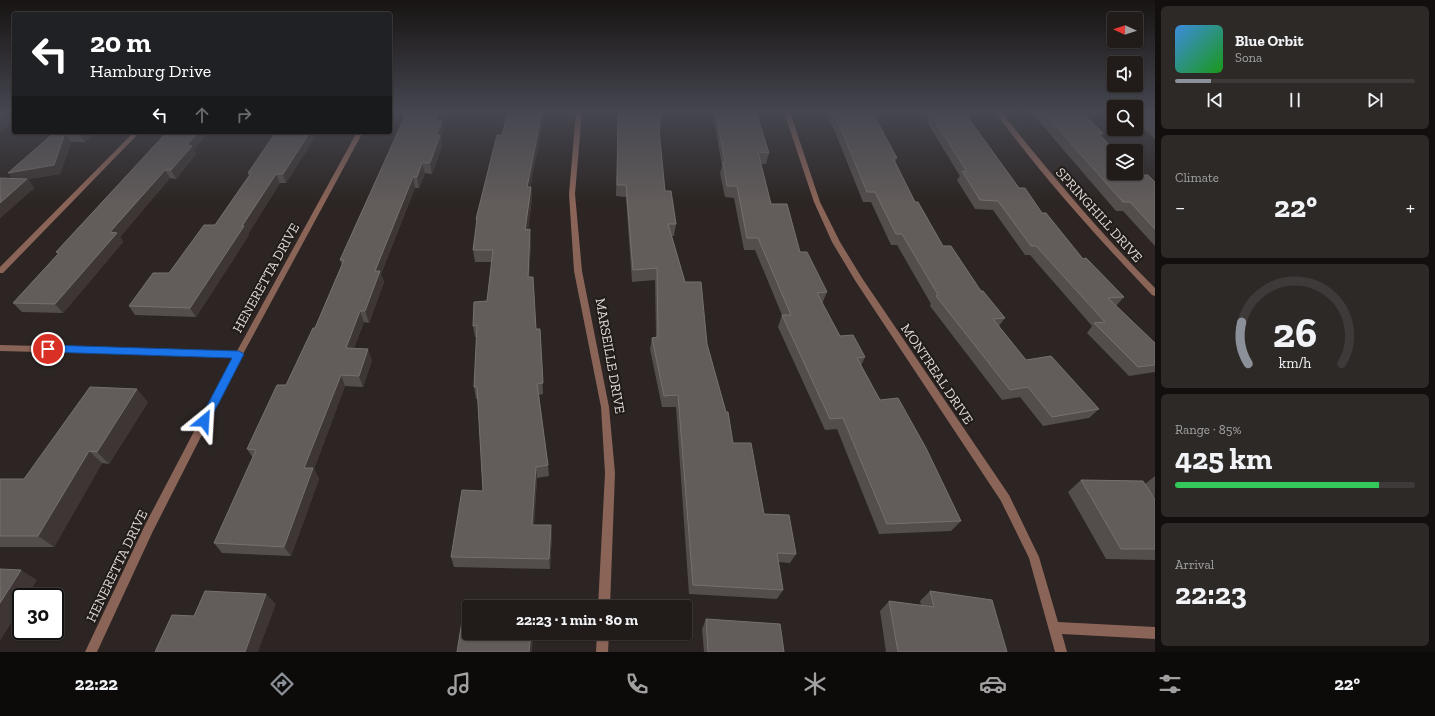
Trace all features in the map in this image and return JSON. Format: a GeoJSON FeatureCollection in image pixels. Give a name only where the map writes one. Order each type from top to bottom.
{"type":"FeatureCollection","features":[{"type":"Feature","properties":{"kind":"street"},"geometry":{"type":"LineString","coordinates":[[0,271],[127,142]]}},
{"type":"Feature","properties":{"kind":"street","name":"HENERETTA DRIVE"},"geometry":{"type":"LineString","coordinates":[[91,652],[149,528],[239,354],[354,142]]}},
{"type":"Feature","properties":{"kind":"street","name":"MARSEILLE DRIVE"},"geometry":{"type":"LineString","coordinates":[[576,142],[572,194],[578,271],[606,407],[610,472],[604,600]]}},
{"type":"Feature","properties":{"kind":"street","name":"MONTREAL DRIVE"},"geometry":{"type":"LineString","coordinates":[[797,142],[817,202],[836,242],[859,280],[1005,498],[1034,557],[1061,652]]}},
{"type":"Feature","properties":{"kind":"street","name":"SPRINGHILL DRIVE"},"geometry":{"type":"LineString","coordinates":[[1021,142],[1107,245],[1155,293]]}},
{"type":"Feature","properties":{"kind":"street"},"geometry":{"type":"LineString","coordinates":[[0,348],[239,354]]}},
{"type":"Feature","properties":{"kind":"street"},"geometry":{"type":"LineString","coordinates":[[1055,628],[1155,633]]}},
{"type":"Feature","properties":{"kind":"street"},"geometry":{"type":"LineString","coordinates":[[602,652],[603,640]]}},
{"type":"Feature","properties":{"kind":"building"},"geometry":{"type":"Polygon","coordinates":[[[43,142],[62,142],[54,165],[8,173],[43,142]]]}},
{"type":"Feature","properties":{"kind":"building"},"geometry":{"type":"Polygon","coordinates":[[[157,142],[189,142],[187,145],[192,146],[171,170],[165,170],[110,232],[117,233],[55,304],[13,303],[59,253],[56,252],[157,142]]]}},
{"type":"Feature","properties":{"kind":"building"},"geometry":{"type":"Polygon","coordinates":[[[269,142],[303,142],[283,174],[276,174],[190,308],[129,306],[153,273],[169,273],[204,225],[215,225],[251,173],[248,173],[269,142]]]}},
{"type":"Feature","properties":{"kind":"building"},"geometry":{"type":"Polygon","coordinates":[[[393,142],[437,142],[430,163],[422,163],[417,177],[413,177],[375,271],[380,271],[365,311],[360,311],[346,348],[368,349],[359,376],[341,375],[304,468],[313,468],[284,547],[214,543],[256,450],[247,449],[277,385],[286,385],[313,328],[315,328],[344,260],[340,260],[393,142]]]}},
{"type":"Feature","properties":{"kind":"building"},"geometry":{"type":"Polygon","coordinates":[[[495,142],[536,142],[527,187],[531,187],[525,230],[530,229],[528,277],[533,277],[536,329],[540,329],[543,383],[537,384],[548,465],[536,467],[532,525],[551,525],[549,559],[451,557],[462,490],[483,491],[477,387],[474,387],[477,325],[473,326],[474,302],[487,301],[493,250],[473,250],[476,219],[495,142]]]}},
{"type":"Feature","properties":{"kind":"building"},"geometry":{"type":"Polygon","coordinates":[[[618,142],[660,142],[665,191],[671,191],[676,224],[668,224],[685,282],[701,282],[707,344],[726,412],[728,412],[733,443],[751,443],[764,514],[789,515],[796,554],[777,553],[783,590],[693,585],[678,395],[664,396],[652,338],[658,337],[657,268],[633,270],[626,185],[617,185],[618,142]]]}},
{"type":"Feature","properties":{"kind":"building"},"geometry":{"type":"Polygon","coordinates":[[[721,142],[766,142],[769,153],[758,152],[771,204],[787,204],[800,252],[807,252],[827,292],[817,293],[840,336],[853,335],[865,357],[857,358],[880,400],[898,398],[926,448],[961,521],[887,524],[843,418],[830,419],[782,315],[791,315],[758,238],[747,238],[737,186],[727,186],[723,162],[725,162],[721,142]]]}},
{"type":"Feature","properties":{"kind":"building"},"geometry":{"type":"Polygon","coordinates":[[[847,142],[889,142],[897,158],[893,158],[915,202],[918,202],[943,246],[951,246],[981,291],[983,291],[1005,318],[993,319],[1026,360],[1051,356],[1099,409],[1052,417],[1028,387],[1010,390],[936,296],[938,295],[902,234],[896,234],[875,192],[867,192],[847,142]]]}},
{"type":"Feature","properties":{"kind":"building"},"geometry":{"type":"Polygon","coordinates":[[[948,142],[986,142],[1019,188],[1025,188],[1042,213],[1046,213],[1083,259],[1086,258],[1124,297],[1108,298],[1155,343],[1155,365],[1138,367],[1094,323],[1105,322],[1036,246],[1031,246],[998,201],[980,200],[962,171],[967,172],[948,142]]]}},
{"type":"Feature","properties":{"kind":"building"},"geometry":{"type":"Polygon","coordinates":[[[1070,142],[1107,142],[1108,144],[1107,144],[1107,180],[1143,180],[1143,175],[1148,175],[1155,182],[1155,229],[1130,202],[1123,202],[1070,142]]]}},
{"type":"Feature","properties":{"kind":"building"},"geometry":{"type":"Polygon","coordinates":[[[0,178],[27,179],[0,203],[0,178]]]}},
{"type":"Feature","properties":{"kind":"building"},"geometry":{"type":"Polygon","coordinates":[[[90,387],[137,389],[97,452],[89,451],[38,536],[0,536],[0,479],[24,479],[90,387]]]}},
{"type":"Feature","properties":{"kind":"building"},"geometry":{"type":"Polygon","coordinates":[[[1081,480],[1143,481],[1155,499],[1155,549],[1121,549],[1081,480]]]}},
{"type":"Feature","properties":{"kind":"building"},"geometry":{"type":"Polygon","coordinates":[[[0,569],[21,570],[0,603],[0,569]]]}},
{"type":"Feature","properties":{"kind":"building"},"geometry":{"type":"Polygon","coordinates":[[[205,591],[266,594],[245,652],[155,652],[172,615],[194,616],[205,591]]]}},
{"type":"Feature","properties":{"kind":"building"},"geometry":{"type":"Polygon","coordinates":[[[930,591],[992,600],[1007,652],[898,652],[889,601],[934,607],[930,591]]]}},
{"type":"Feature","properties":{"kind":"building"},"geometry":{"type":"Polygon","coordinates":[[[706,619],[780,624],[784,652],[708,652],[706,619]]]}},
{"type":"Feature","properties":{"kind":"building"},"geometry":{"type":"Polygon","coordinates":[[[462,621],[462,640],[530,640],[529,652],[457,652],[462,621]]]}},
{"type":"Feature","properties":{"kind":"route"},"geometry":{"type":"LineString","coordinates":[[48,349],[239,354],[204,421]]}}]}
